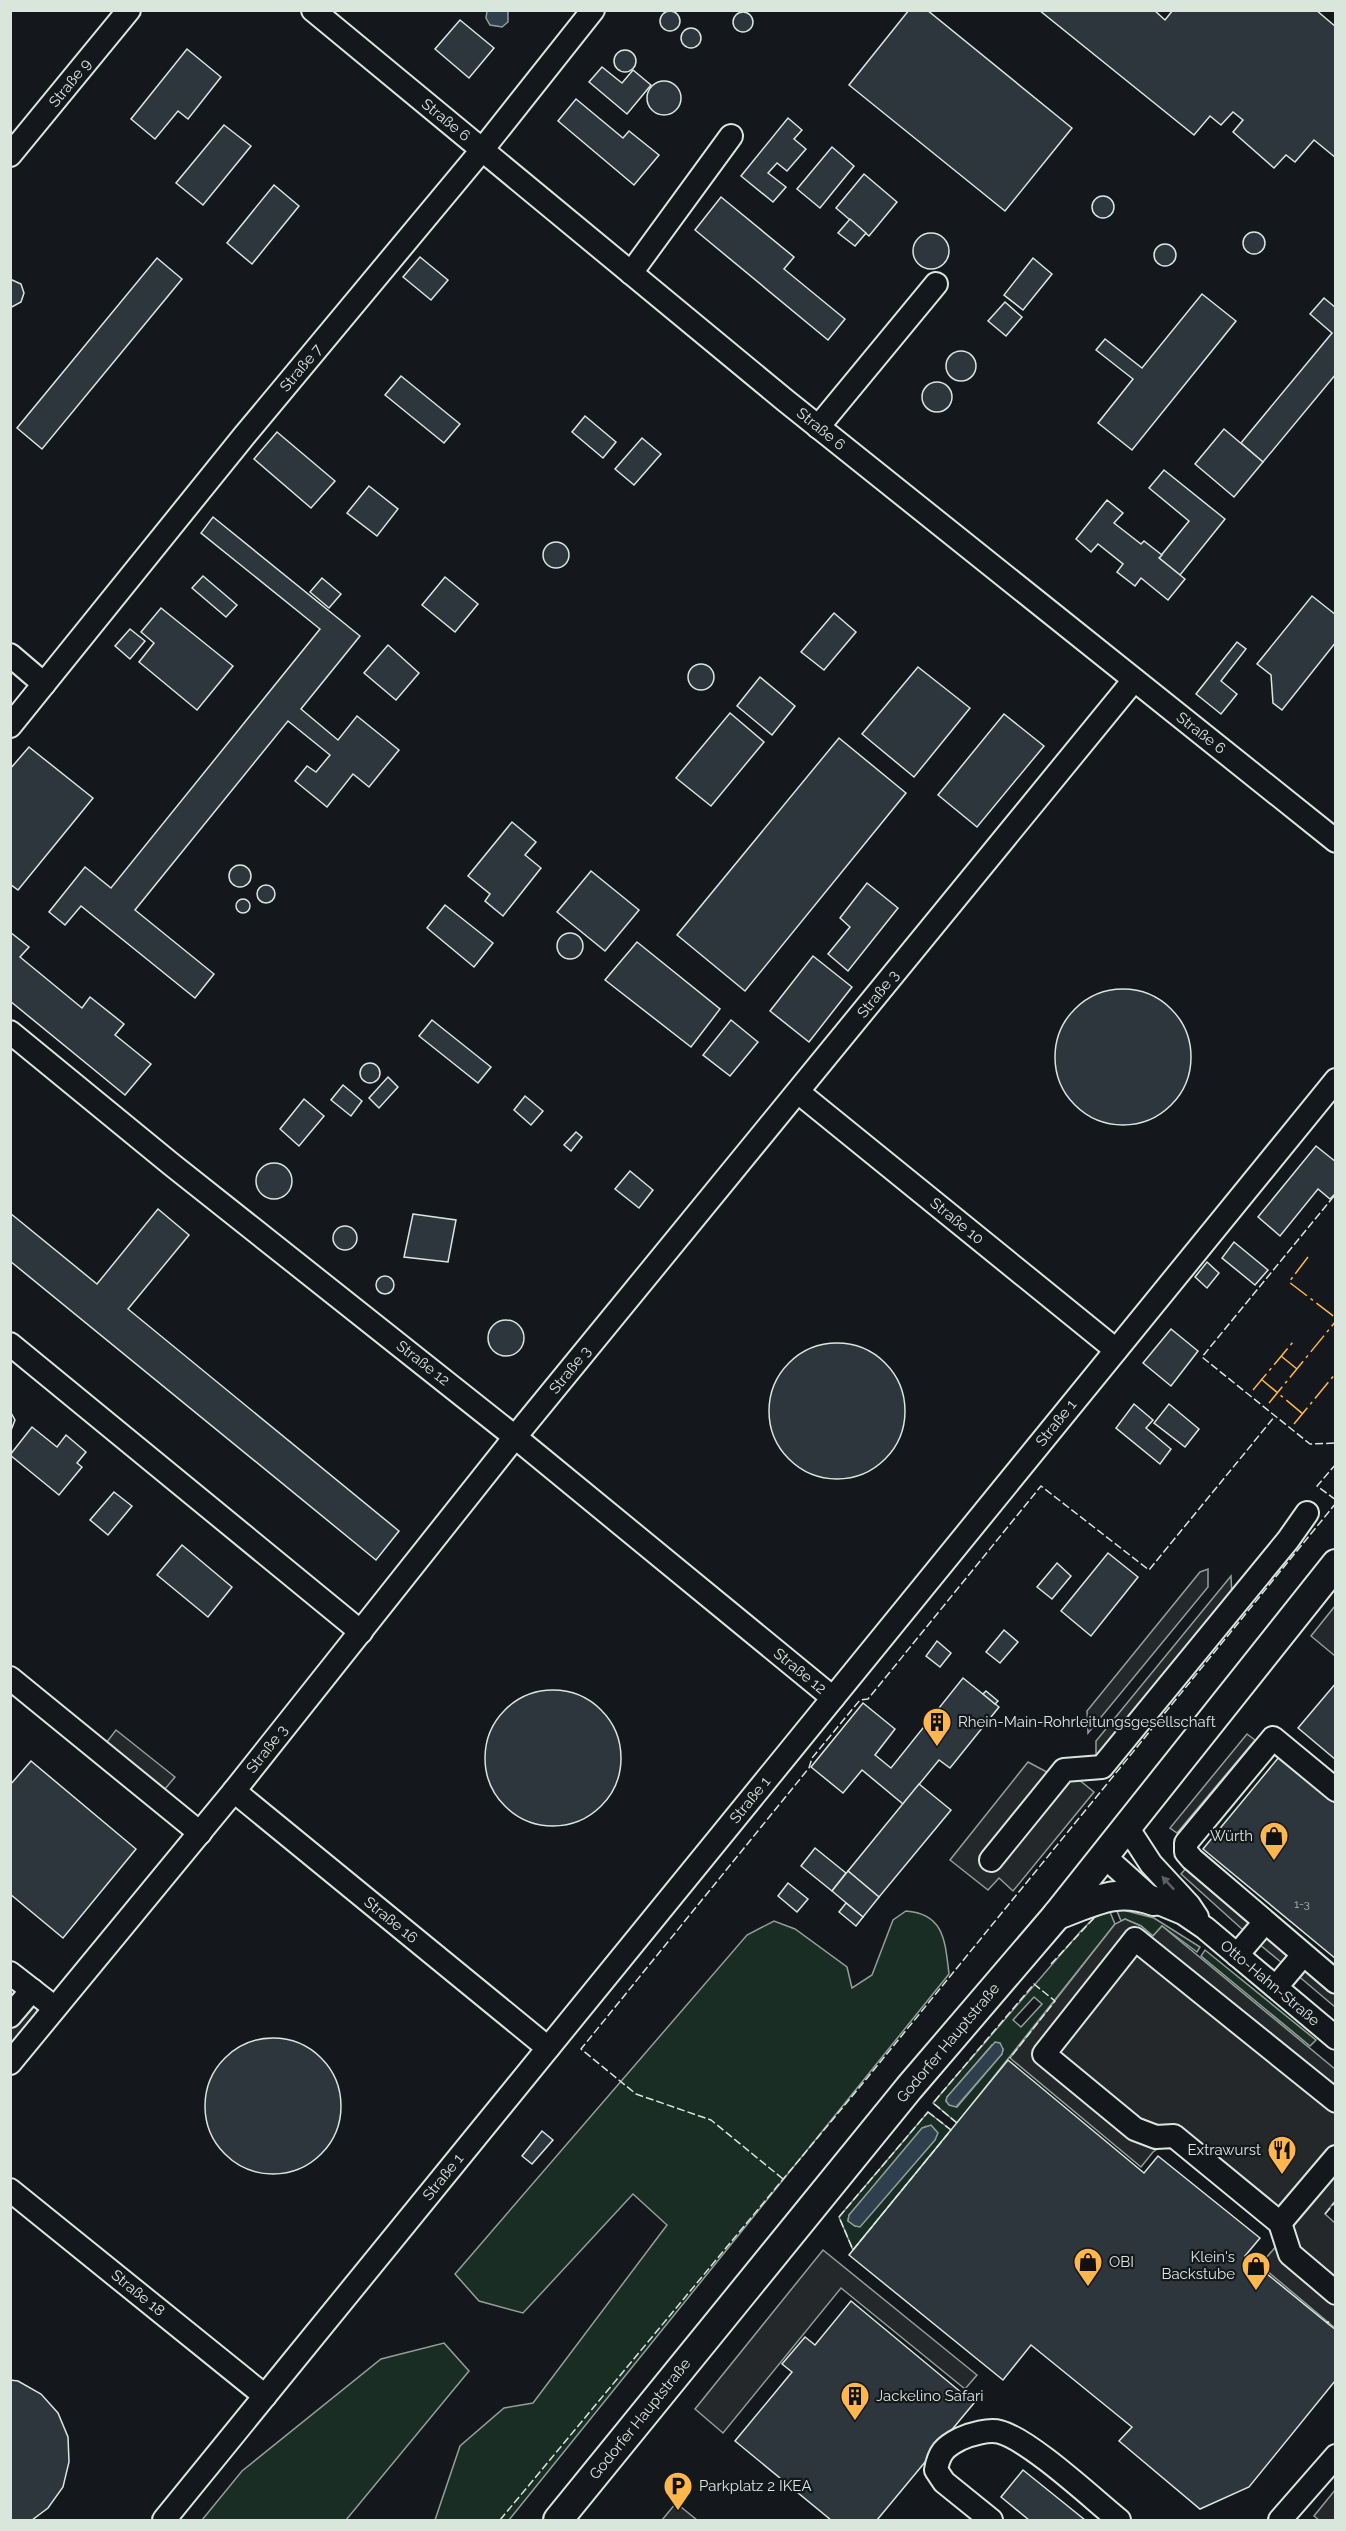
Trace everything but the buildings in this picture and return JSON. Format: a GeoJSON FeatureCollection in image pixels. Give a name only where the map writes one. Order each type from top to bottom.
{"type":"FeatureCollection","features":[{"type":"Feature","properties":{"kind":"main road","name":"Godorfer Hauptstraße"},"geometry":{"type":"LineString","coordinates":[[561,2520],[909,2088],[1057,1915],[1335,1564]]}},
{"type":"Feature","properties":{"kind":"main road"},"geometry":{"type":"LineString","coordinates":[[1057,1915],[1112,1895],[1138,1895],[1154,1901]]}},
{"type":"Feature","properties":{"kind":"street","name":"Straße 9"},"geometry":{"type":"LineString","coordinates":[[10,155],[129,10]]}},
{"type":"Feature","properties":{"kind":"street","name":"Straße 6"},"geometry":{"type":"LineString","coordinates":[[313,10],[818,427],[1335,841]]}},
{"type":"Feature","properties":{"kind":"street","name":"Straße 7"},"geometry":{"type":"LineString","coordinates":[[10,726],[244,436],[482,150],[593,10]]}},
{"type":"Feature","properties":{"kind":"street"},"geometry":{"type":"LineString","coordinates":[[631,273],[731,136]]}},
{"type":"Feature","properties":{"kind":"street"},"geometry":{"type":"LineString","coordinates":[[818,427],[936,284]]}},
{"type":"Feature","properties":{"kind":"street"},"geometry":{"type":"LineString","coordinates":[[19,662],[44,684]]}},
{"type":"Feature","properties":{"kind":"street","name":"Straße 3"},"geometry":{"type":"LineString","coordinates":[[10,2062],[200,1833],[515,1437],[1134,680]]}},
{"type":"Feature","properties":{"kind":"street","name":"Straße 12"},"geometry":{"type":"LineString","coordinates":[[10,1032],[133,1133],[515,1437],[833,1698]]}},
{"type":"Feature","properties":{"kind":"street","name":"Straße 1"},"geometry":{"type":"LineString","coordinates":[[164,2520],[1335,1080]]}},
{"type":"Feature","properties":{"kind":"street","name":"Straße 10"},"geometry":{"type":"LineString","coordinates":[[798,1092],[1116,1350]]}},
{"type":"Feature","properties":{"kind":"street"},"geometry":{"type":"LineString","coordinates":[[10,1344],[361,1632]]}},
{"type":"Feature","properties":{"kind":"street"},"geometry":{"type":"LineString","coordinates":[[991,1860],[1064,1770],[1102,1767],[1288,1540],[1307,1513]]}},
{"type":"Feature","properties":{"kind":"street"},"geometry":{"type":"LineString","coordinates":[[10,1678],[200,1833]]}},
{"type":"Feature","properties":{"kind":"street"},"geometry":{"type":"LineString","coordinates":[[1335,1790],[1273,1738],[1186,1843],[1186,1852],[1192,1859],[1335,1982]]}},
{"type":"Feature","properties":{"kind":"street","name":"Straße 16"},"geometry":{"type":"LineString","coordinates":[[234,1791],[548,2048]]}},
{"type":"Feature","properties":{"kind":"street","name":"Otto-Hahn-Straße"},"geometry":{"type":"LineString","coordinates":[[1127,1827],[1151,1864],[1189,1905],[1205,1928]]}},
{"type":"Feature","properties":{"kind":"street","name":"Otto-Hahn-Straße"},"geometry":{"type":"LineString","coordinates":[[1104,1856],[1154,1901],[1183,1913],[1205,1928],[1335,2038]]}},
{"type":"Feature","properties":{"kind":"street"},"geometry":{"type":"LineString","coordinates":[[1237,1955],[1265,1922]]}},
{"type":"Feature","properties":{"kind":"street"},"geometry":{"type":"LineString","coordinates":[[1335,2102],[1135,1939],[1044,2054],[1136,2129],[1156,2137],[1174,2136],[1280,2223],[1290,2254],[1335,2293]]}},
{"type":"Feature","properties":{"kind":"street"},"geometry":{"type":"LineString","coordinates":[[1276,1987],[1303,1954]]}},
{"type":"Feature","properties":{"kind":"street"},"geometry":{"type":"LineString","coordinates":[[10,1973],[55,2008]]}},
{"type":"Feature","properties":{"kind":"street"},"geometry":{"type":"LineString","coordinates":[[10,2016],[32,1990]]}},
{"type":"Feature","properties":{"kind":"street"},"geometry":{"type":"LineString","coordinates":[[1280,2223],[1335,2157]]}},
{"type":"Feature","properties":{"kind":"street","name":"Straße 18"},"geometry":{"type":"LineString","coordinates":[[10,2190],[265,2396]]}},
{"type":"Feature","properties":{"kind":"street"},"geometry":{"type":"LineString","coordinates":[[991,2520],[944,2482],[936,2470],[939,2454],[949,2445],[980,2433],[999,2431],[1020,2441],[1119,2520]]}},
{"type":"Feature","properties":{"kind":"street"},"geometry":{"type":"LineString","coordinates":[[1280,2520],[1335,2456]]}},
{"type":"Feature","properties":{"kind":"green space"},"geometry":{"type":"Polygon","coordinates":[[[1123,1910],[1154,1918],[1200,1947],[1197,1952],[1162,1926],[1153,1936],[1141,1926],[1125,1919],[1121,1921],[1117,1911],[1123,1910]]]}},
{"type":"Feature","properties":{"kind":"green space"},"geometry":{"type":"Polygon","coordinates":[[[906,1911],[919,1913],[936,1924],[944,1941],[949,1974],[509,2520],[435,2520],[460,2446],[504,2408],[533,2403],[667,2225],[633,2194],[523,2313],[479,2301],[455,2274],[747,1935],[774,1921],[795,1929],[847,1967],[852,1988],[872,1975],[893,1920],[906,1911]]]}},
{"type":"Feature","properties":{"kind":"green space"},"geometry":{"type":"Polygon","coordinates":[[[1110,1912],[1115,1924],[957,2123],[933,2103],[1095,1917],[1110,1912]],[[1034,1997],[1013,2020],[1021,2027],[1042,2004],[1034,1997]],[[992,2045],[946,2101],[957,2107],[1002,2054],[1003,2049],[992,2045]]]}},
{"type":"Feature","properties":{"kind":"green space"},"geometry":{"type":"Polygon","coordinates":[[[1205,1950],[1316,2040],[1310,2046],[1201,1956],[1205,1950]]]}},
{"type":"Feature","properties":{"kind":"green space"},"geometry":{"type":"Polygon","coordinates":[[[928,2112],[951,2130],[853,2250],[839,2217],[928,2112]],[[926,2126],[849,2215],[848,2221],[855,2226],[926,2126]]]}},
{"type":"Feature","properties":{"kind":"green space"},"geometry":{"type":"Polygon","coordinates":[[[444,2343],[469,2371],[346,2520],[202,2520],[242,2471],[381,2359],[444,2343]]]}},
{"type":"Feature","properties":{"kind":"shaded area"},"geometry":{"type":"Polygon","coordinates":[[[1208,1569],[1208,1587],[1088,1733],[1087,1711],[1200,1572],[1208,1569]]]}},
{"type":"Feature","properties":{"kind":"shaded area"},"geometry":{"type":"Polygon","coordinates":[[[1231,1576],[1232,1598],[1096,1760],[1096,1741],[1231,1576]]]}},
{"type":"Feature","properties":{"kind":"shaded area"},"geometry":{"type":"Polygon","coordinates":[[[1335,1606],[1335,1656],[1311,1636],[1335,1606]]]}},
{"type":"Feature","properties":{"kind":"shaded area"},"geometry":{"type":"Polygon","coordinates":[[[116,1730],[175,1777],[165,1789],[106,1743],[116,1730]]]}},
{"type":"Feature","properties":{"kind":"shaded area"},"geometry":{"type":"Polygon","coordinates":[[[1247,1734],[1255,1740],[1177,1833],[1170,1828],[1247,1734]]]}},
{"type":"Feature","properties":{"kind":"shaded area"},"geometry":{"type":"Polygon","coordinates":[[[1028,1762],[1058,1778],[1078,1779],[1094,1792],[1013,1891],[999,1878],[988,1890],[950,1860],[1028,1762]]]}},
{"type":"Feature","properties":{"kind":"shaded area"},"geometry":{"type":"Polygon","coordinates":[[[1188,1866],[1252,1919],[1243,1930],[1181,1874],[1188,1866]]]}},
{"type":"Feature","properties":{"kind":"shaded area"},"geometry":{"type":"Polygon","coordinates":[[[1125,1919],[1141,1926],[1153,1936],[1162,1926],[1335,2069],[1335,2201],[1325,2214],[1335,2223],[1335,2328],[1260,2265],[1278,2244],[1272,2228],[1168,2142],[1153,2152],[1141,2167],[1010,2058],[1115,1924],[1125,1919]]]}},
{"type":"Feature","properties":{"kind":"shaded area"},"geometry":{"type":"Polygon","coordinates":[[[1269,1933],[1291,1952],[1282,1963],[1259,1944],[1269,1933]]]}},
{"type":"Feature","properties":{"kind":"shaded area"},"geometry":{"type":"Polygon","coordinates":[[[1305,1963],[1335,1988],[1335,2007],[1296,1974],[1305,1963]]]}},
{"type":"Feature","properties":{"kind":"shaded area"},"geometry":{"type":"Polygon","coordinates":[[[11,1984],[43,2010],[11,2050],[11,1984]]]}},
{"type":"Feature","properties":{"kind":"shaded area","name":"Jackelino Safari"},"geometry":{"type":"Polygon","coordinates":[[[823,2250],[977,2375],[965,2389],[841,2288],[723,2433],[695,2409],[823,2250]]]}},
{"type":"Feature","properties":{"kind":"shaded area"},"geometry":{"type":"Polygon","coordinates":[[[1335,2490],[1335,2520],[1319,2520],[1314,2516],[1335,2490]]]}},
{"type":"Feature","properties":{"kind":"shaded area","name":"Parkplatz 2 IKEA"},"geometry":{"type":"Polygon","coordinates":[[[676,2503],[697,2520],[662,2520],[676,2503]]]}},
{"type":"Feature","properties":{"kind":"water"},"geometry":{"type":"Polygon","coordinates":[[[487,11],[508,11],[508,22],[502,27],[490,25],[486,18],[487,11]]]}},
{"type":"Feature","properties":{"kind":"water"},"geometry":{"type":"Polygon","coordinates":[[[995,2042],[1000,2043],[1003,2049],[1002,2054],[956,2107],[949,2105],[946,2101],[947,2097],[995,2042]]]}},
{"type":"Feature","properties":{"kind":"water"},"geometry":{"type":"Polygon","coordinates":[[[931,2125],[938,2133],[935,2140],[860,2227],[848,2221],[849,2215],[922,2128],[931,2125]]]}},
{"type":"Feature","properties":{"kind":"fence"},"geometry":{"type":"LineString","coordinates":[[1334,1196],[1202,1357],[1310,1444],[1336,1443]]}},
{"type":"Feature","properties":{"kind":"fence"},"geometry":{"type":"LineString","coordinates":[[783,2179],[711,2120],[636,2094],[581,2049],[809,1768],[812,1758],[860,1700],[868,1699],[1041,1486],[1149,1570],[1275,1416]]}},
{"type":"Feature","properties":{"kind":"fence"},"geometry":{"type":"LineString","coordinates":[[1336,1464],[1317,1486],[1336,1500]]}},
{"type":"Feature","properties":{"kind":"fence"},"geometry":{"type":"LineString","coordinates":[[500,2520],[868,2077],[1336,1503]]}},
{"type":"Feature","properties":{"kind":"fence"},"geometry":{"type":"LineString","coordinates":[[1051,1964],[1095,1917]]}},
{"type":"Feature","properties":{"kind":"fence"},"geometry":{"type":"LineString","coordinates":[[957,2123],[933,2103],[1034,1984],[1055,2001],[1010,2058]]}},
{"type":"Feature","properties":{"kind":"fence"},"geometry":{"type":"LineString","coordinates":[[928,2112],[951,2130],[853,2250],[839,2217],[928,2112]]}},
{"type":"Feature","properties":{"kind":"fence"},"geometry":{"type":"LineString","coordinates":[[1325,2214],[1336,2201]]}},
{"type":"Feature","properties":{"kind":"power"},"geometry":{"type":"LineString","coordinates":[[1308,1257],[1289,1282],[1336,1318]]}},
{"type":"Feature","properties":{"kind":"power"},"geometry":{"type":"LineString","coordinates":[[1269,1403],[1336,1321]]}},
{"type":"Feature","properties":{"kind":"power"},"geometry":{"type":"LineString","coordinates":[[1253,1390],[1293,1342]]}},
{"type":"Feature","properties":{"kind":"power"},"geometry":{"type":"LineString","coordinates":[[1281,1356],[1297,1369]]}},
{"type":"Feature","properties":{"kind":"power"},"geometry":{"type":"LineString","coordinates":[[1294,1424],[1336,1373]]}},
{"type":"Feature","properties":{"kind":"power"},"geometry":{"type":"LineString","coordinates":[[1261,1379],[1303,1414]]}},
{"type":"Feature","properties":{"kind":"place","name":"Rhein-Main-Rohrleitungsgesellschaft"},"geometry":{"type":"Point","coordinates":[937,1748]}},
{"type":"Feature","properties":{"kind":"place","name":"Würth"},"geometry":{"type":"Point","coordinates":[1274,1862]}},
{"type":"Feature","properties":{"kind":"place","name":"Extrawurst"},"geometry":{"type":"Point","coordinates":[1282,2176]}},
{"type":"Feature","properties":{"kind":"place","name":"OBI"},"geometry":{"type":"Point","coordinates":[1088,2288]}},
{"type":"Feature","properties":{"kind":"place","name":"Klein's Backstube"},"geometry":{"type":"Point","coordinates":[1256,2292]}},
{"type":"Feature","properties":{"kind":"place","name":"Jackelino Safari"},"geometry":{"type":"Point","coordinates":[855,2422]}},
{"type":"Feature","properties":{"kind":"place","name":"Parkplatz 2 IKEA"},"geometry":{"type":"Point","coordinates":[678,2512]}}]}
